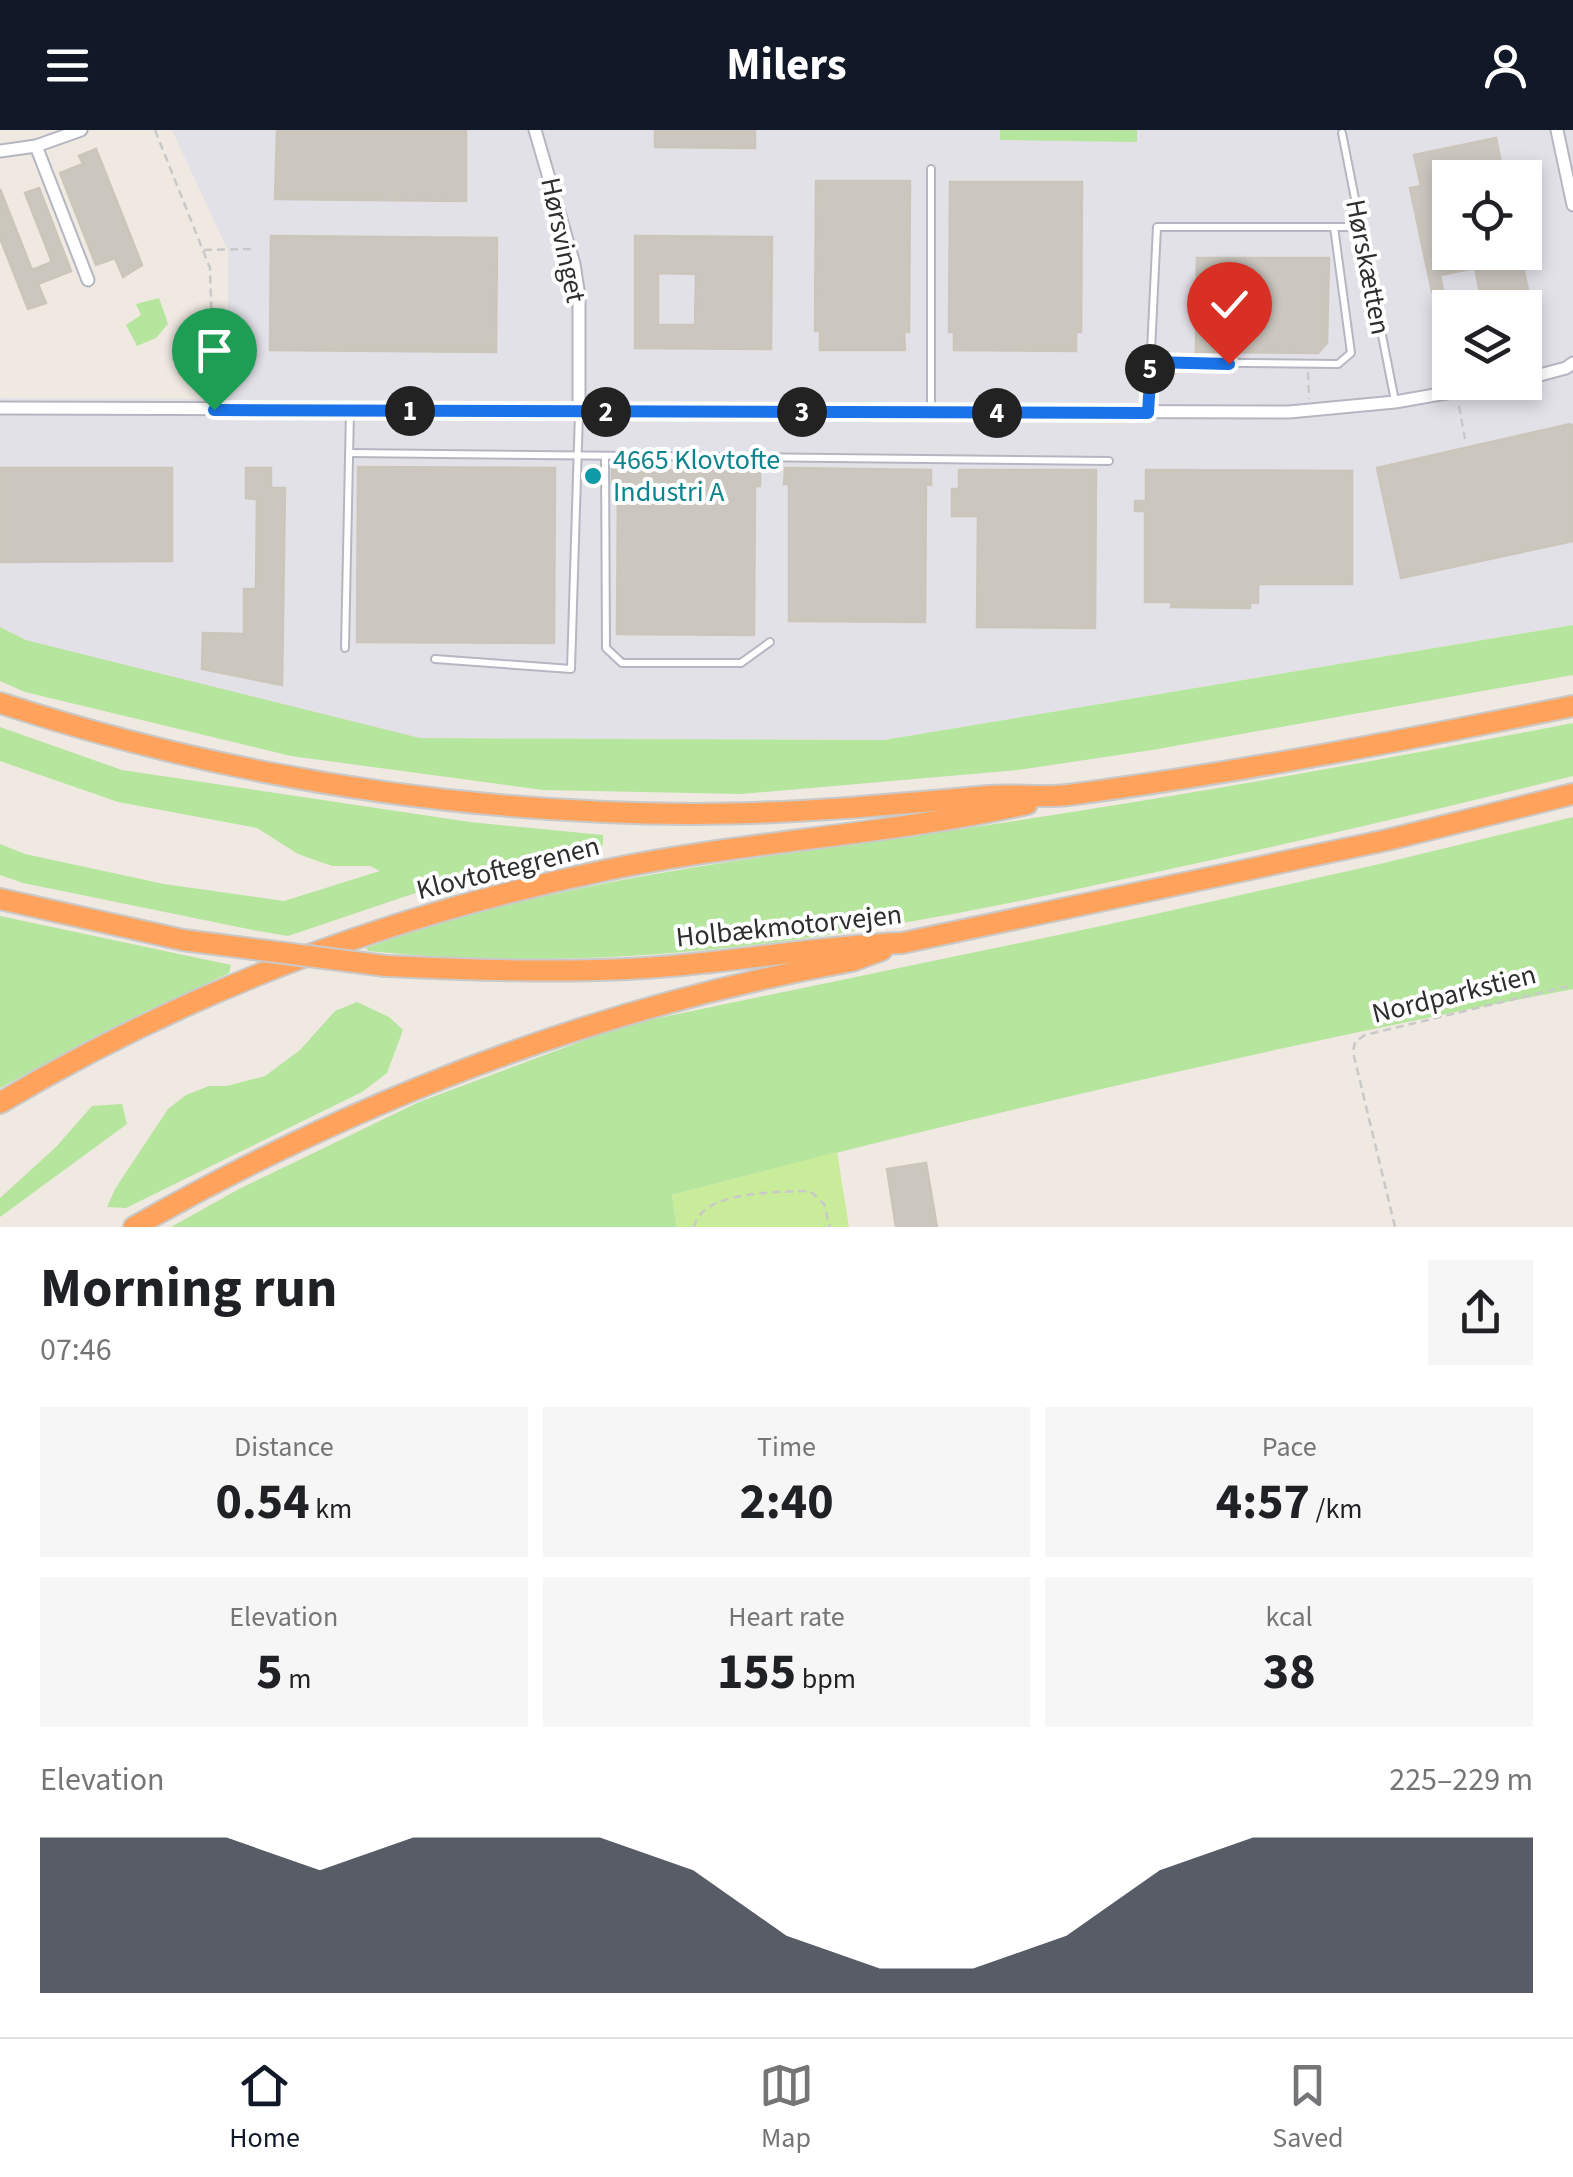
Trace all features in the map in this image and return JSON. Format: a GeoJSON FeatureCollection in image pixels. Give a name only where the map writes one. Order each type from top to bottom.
{"type":"FeatureCollection","features":[{"type":"Feature","properties":{"kind":"highway"},"geometry":{"type":"LineString","coordinates":[[0,702],[114,738],[229,767],[360,791],[462,803],[696,814],[831,810],[993,796],[1063,796],[1390,742],[1573,706]]}},
{"type":"Feature","properties":{"kind":"highway","name":"Holbækmotorvejen"},"geometry":{"type":"LineString","coordinates":[[0,899],[183,940],[386,966],[557,971],[644,968],[848,945],[902,943],[1367,844],[1573,794]]}},
{"type":"Feature","properties":{"kind":"highway","name":"Klovtoftegrenen"},"geometry":{"type":"LineString","coordinates":[[0,1103],[138,1028],[223,990],[341,944],[476,902],[638,864],[997,811],[1063,796]]}},
{"type":"Feature","properties":{"kind":"highway"},"geometry":{"type":"LineString","coordinates":[[134,1227],[297,1140],[484,1061],[598,1023],[852,961],[902,943]]}},
{"type":"Feature","properties":{"kind":"street"},"geometry":{"type":"LineString","coordinates":[[0,152],[36,146],[82,130]]}},
{"type":"Feature","properties":{"kind":"street","name":"Hørsvinget"},"geometry":{"type":"LineString","coordinates":[[535,130],[569,246],[579,296],[579,412]]}},
{"type":"Feature","properties":{"kind":"street"},"geometry":{"type":"LineString","coordinates":[[1557,130],[1573,205]]}},
{"type":"Feature","properties":{"kind":"street"},"geometry":{"type":"LineString","coordinates":[[36,146],[88,280]]}},
{"type":"Feature","properties":{"kind":"street"},"geometry":{"type":"LineString","coordinates":[[1542,374],[1573,363]]}},
{"type":"Feature","properties":{"kind":"street"},"geometry":{"type":"LineString","coordinates":[[0,408],[1148,413],[1310,410],[1432,397]]}},
{"type":"Feature","properties":{"kind":"lane","name":"Hørskætten"},"geometry":{"type":"LineString","coordinates":[[1342,132],[1395,402]]}},
{"type":"Feature","properties":{"kind":"lane"},"geometry":{"type":"LineString","coordinates":[[930,412],[932,168]]}},
{"type":"Feature","properties":{"kind":"lane"},"geometry":{"type":"LineString","coordinates":[[1148,413],[1157,227],[1360,227]]}},
{"type":"Feature","properties":{"kind":"lane"},"geometry":{"type":"LineString","coordinates":[[1151,362],[1338,364],[1351,353],[1334,227]]}},
{"type":"Feature","properties":{"kind":"lane"},"geometry":{"type":"LineString","coordinates":[[345,648],[350,410]]}},
{"type":"Feature","properties":{"kind":"lane"},"geometry":{"type":"LineString","coordinates":[[435,659],[571,670],[579,412]]}},
{"type":"Feature","properties":{"kind":"lane"},"geometry":{"type":"LineString","coordinates":[[349,454],[1108,461]]}},
{"type":"Feature","properties":{"kind":"lane"},"geometry":{"type":"LineString","coordinates":[[604,457],[606,648],[622,663],[741,663],[770,642]]}},
{"type":"Feature","properties":{"kind":"path"},"geometry":{"type":"LineString","coordinates":[[155,130],[210,268],[214,410]]}},
{"type":"Feature","properties":{"kind":"path"},"geometry":{"type":"LineString","coordinates":[[203,250],[253,249]]}},
{"type":"Feature","properties":{"kind":"path"},"geometry":{"type":"LineString","coordinates":[[1308,365],[1310,410]]}},
{"type":"Feature","properties":{"kind":"path"},"geometry":{"type":"LineString","coordinates":[[1459,400],[1464,439]]}},
{"type":"Feature","properties":{"kind":"path","name":"Nordparkstien"},"geometry":{"type":"LineString","coordinates":[[1395,1227],[1354,1052],[1356,1042],[1366,1036],[1573,985]]}},
{"type":"Feature","properties":{"kind":"path"},"geometry":{"type":"LineString","coordinates":[[694,1227],[696,1218],[714,1202],[766,1192],[810,1191],[824,1204],[830,1227]]}},
{"type":"Feature","properties":{"kind":"shaded area"},"geometry":{"type":"Polygon","coordinates":[[[172,130],[1573,130],[1573,625],[884,740],[420,738],[26,640],[0,627],[0,398],[228,399],[228,251],[172,130]]]}},
{"type":"Feature","properties":{"kind":"green space"},"geometry":{"type":"Polygon","coordinates":[[[1000,130],[1137,130],[1137,142],[1000,140],[1000,130]]]}},
{"type":"Feature","properties":{"kind":"green space"},"geometry":{"type":"Polygon","coordinates":[[[159,298],[168,324],[156,338],[137,346],[126,325],[141,315],[136,304],[159,298]]]}},
{"type":"Feature","properties":{"kind":"green space"},"geometry":{"type":"Polygon","coordinates":[[[1573,625],[1573,675],[1018,770],[741,794],[543,790],[291,756],[25,692],[0,681],[0,627],[26,640],[420,738],[884,740],[1573,625]]]}},
{"type":"Feature","properties":{"kind":"green space"},"geometry":{"type":"Polygon","coordinates":[[[1573,723],[1573,776],[1236,855],[937,917],[843,933],[654,954],[464,958],[366,948],[439,924],[588,887],[739,860],[1119,804],[1573,723]]]}},
{"type":"Feature","properties":{"kind":"green space"},"geometry":{"type":"Polygon","coordinates":[[[0,727],[122,770],[470,822],[603,835],[603,845],[478,872],[288,936],[253,930],[23,883],[0,875],[0,844],[25,854],[164,884],[284,901],[380,871],[370,866],[332,866],[298,854],[257,828],[118,802],[0,761],[0,727]]]}},
{"type":"Feature","properties":{"kind":"green space"},"geometry":{"type":"Polygon","coordinates":[[[1573,817],[1573,989],[1121,1084],[672,1195],[677,1227],[171,1227],[239,1189],[419,1102],[625,1025],[1106,925],[1573,817]]]}},
{"type":"Feature","properties":{"kind":"green space"},"geometry":{"type":"Polygon","coordinates":[[[0,916],[231,965],[229,973],[98,1035],[0,1088],[0,916]]]}},
{"type":"Feature","properties":{"kind":"green space"},"geometry":{"type":"Polygon","coordinates":[[[357,1002],[389,1017],[403,1030],[387,1073],[362,1092],[126,1208],[107,1207],[168,1109],[186,1095],[209,1086],[227,1086],[265,1076],[300,1050],[335,1011],[357,1002]]]}},
{"type":"Feature","properties":{"kind":"green space"},"geometry":{"type":"Polygon","coordinates":[[[122,1104],[127,1124],[0,1217],[0,1198],[56,1147],[92,1106],[122,1104]]]}},
{"type":"Feature","properties":{"kind":"green space"},"geometry":{"type":"Polygon","coordinates":[[[837,1152],[849,1227],[677,1227],[672,1195],[837,1152]]]}},
{"type":"Feature","properties":{"kind":"building"},"geometry":{"type":"Polygon","coordinates":[[[277,130],[466,130],[466,201],[275,199],[277,130]]]}},
{"type":"Feature","properties":{"kind":"building"},"geometry":{"type":"Polygon","coordinates":[[[655,130],[755,130],[755,148],[655,147],[655,130]]]}},
{"type":"Feature","properties":{"kind":"building"},"geometry":{"type":"Polygon","coordinates":[[[1496,138],[1500,160],[1432,160],[1432,270],[1465,270],[1440,275],[1443,290],[1432,292],[1410,188],[1421,186],[1414,155],[1496,138]]]}},
{"type":"Feature","properties":{"kind":"building"},"geometry":{"type":"Polygon","coordinates":[[[96,149],[142,265],[123,277],[115,258],[96,265],[60,173],[83,164],[79,156],[96,149]]]}},
{"type":"Feature","properties":{"kind":"building"},"geometry":{"type":"Polygon","coordinates":[[[816,181],[910,181],[909,332],[904,332],[905,350],[820,350],[820,331],[815,331],[816,181]]]}},
{"type":"Feature","properties":{"kind":"building"},"geometry":{"type":"Polygon","coordinates":[[[950,182],[1082,182],[1081,332],[1076,332],[1076,351],[954,350],[954,332],[949,332],[950,182]]]}},
{"type":"Feature","properties":{"kind":"building"},"geometry":{"type":"Polygon","coordinates":[[[39,188],[71,271],[38,284],[46,303],[28,309],[0,238],[0,189],[32,270],[52,262],[25,193],[39,188]]]}},
{"type":"Feature","properties":{"kind":"building"},"geometry":{"type":"Polygon","coordinates":[[[271,236],[497,238],[496,352],[270,350],[271,236]]]}},
{"type":"Feature","properties":{"kind":"building"},"geometry":{"type":"Polygon","coordinates":[[[635,236],[772,237],[771,349],[635,348],[635,236]],[[658,273],[658,325],[695,325],[696,274],[658,273]]]}},
{"type":"Feature","properties":{"kind":"building"},"geometry":{"type":"Polygon","coordinates":[[[1197,258],[1329,258],[1327,343],[1318,353],[1196,352],[1197,258]]]}},
{"type":"Feature","properties":{"kind":"building"},"geometry":{"type":"Polygon","coordinates":[[[1475,270],[1524,270],[1528,290],[1479,290],[1475,270]]]}},
{"type":"Feature","properties":{"kind":"building"},"geometry":{"type":"Polygon","coordinates":[[[1570,424],[1573,541],[1401,578],[1377,468],[1570,424]]]}},
{"type":"Feature","properties":{"kind":"building"},"geometry":{"type":"Polygon","coordinates":[[[358,467],[555,468],[554,643],[357,642],[358,467]]]}},
{"type":"Feature","properties":{"kind":"building"},"geometry":{"type":"Polygon","coordinates":[[[0,468],[172,468],[172,561],[0,562],[0,468]]]}},
{"type":"Feature","properties":{"kind":"building"},"geometry":{"type":"Polygon","coordinates":[[[246,468],[271,468],[271,488],[285,488],[282,685],[202,669],[203,633],[244,634],[244,589],[256,589],[257,499],[246,498],[246,468]]]}},
{"type":"Feature","properties":{"kind":"building"},"geometry":{"type":"Polygon","coordinates":[[[785,468],[931,470],[931,485],[926,484],[925,622],[789,621],[789,484],[784,484],[785,468]]]}},
{"type":"Feature","properties":{"kind":"building"},"geometry":{"type":"Polygon","coordinates":[[[612,470],[760,471],[760,486],[755,486],[754,635],[617,634],[618,484],[612,483],[612,470]]]}},
{"type":"Feature","properties":{"kind":"building"},"geometry":{"type":"Polygon","coordinates":[[[959,470],[1096,470],[1095,628],[977,627],[978,516],[952,516],[952,489],[959,489],[959,470]]]}},
{"type":"Feature","properties":{"kind":"building"},"geometry":{"type":"Polygon","coordinates":[[[1146,470],[1352,471],[1352,584],[1258,584],[1258,603],[1250,602],[1250,608],[1171,607],[1172,602],[1145,602],[1145,511],[1135,511],[1135,501],[1146,501],[1146,470]]]}},
{"type":"Feature","properties":{"kind":"building"},"geometry":{"type":"Polygon","coordinates":[[[926,1163],[937,1227],[896,1227],[887,1169],[926,1163]]]}},
{"type":"Feature","properties":{"kind":"place","name":"4665 Klovtofte Industri A"},"geometry":{"type":"Point","coordinates":[593,476]}},
{"type":"Feature","properties":{"kind":"route"},"geometry":{"type":"LineString","coordinates":[[214,410],[1148,413],[1151,362],[1229,364]]}}]}
